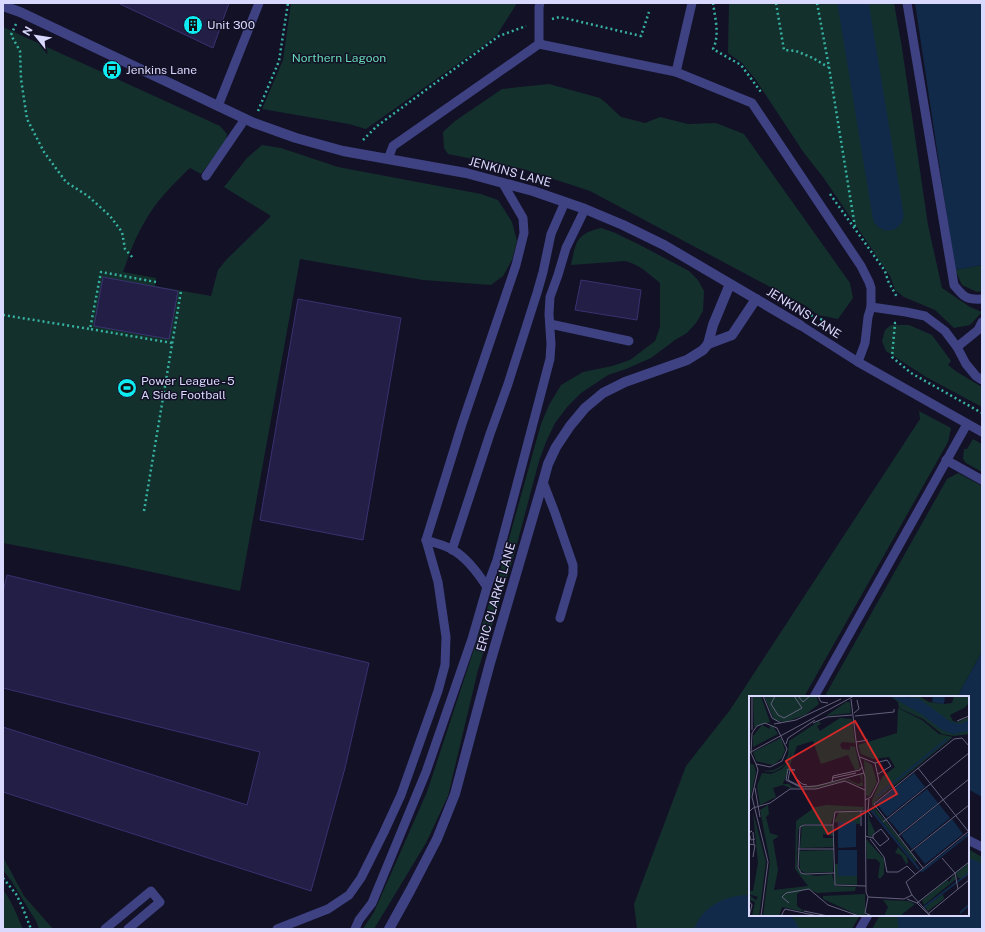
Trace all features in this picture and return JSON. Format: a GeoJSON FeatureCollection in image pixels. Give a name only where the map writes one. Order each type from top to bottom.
{"type":"FeatureCollection","features":[{"type":"Feature","properties":{"kind":"street","name":"JENKINS LANE"},"geometry":{"type":"LineString","coordinates":[[3,6],[20,12],[245,119],[296,138],[343,151],[466,173],[534,191],[585,209],[623,225],[664,246],[800,325]]}},
{"type":"Feature","properties":{"kind":"street"},"geometry":{"type":"LineString","coordinates":[[708,344],[713,325],[730,284]]}},
{"type":"Feature","properties":{"kind":"street","name":"ERIC CLARKE LANE"},"geometry":{"type":"LineString","coordinates":[[389,929],[437,839],[455,794],[490,663],[548,464],[556,447],[570,426],[585,408],[603,393],[625,382],[687,360],[708,344],[732,335],[756,299]]}},
{"type":"Feature","properties":{"kind":"lane"},"geometry":{"type":"LineString","coordinates":[[218,106],[259,3]]}},
{"type":"Feature","properties":{"kind":"lane"},"geometry":{"type":"LineString","coordinates":[[539,44],[540,3]]}},
{"type":"Feature","properties":{"kind":"lane"},"geometry":{"type":"LineString","coordinates":[[676,72],[692,3]]}},
{"type":"Feature","properties":{"kind":"lane"},"geometry":{"type":"LineString","coordinates":[[907,3],[954,285],[964,297],[974,300],[982,299]]}},
{"type":"Feature","properties":{"kind":"lane"},"geometry":{"type":"LineString","coordinates":[[388,159],[393,146],[539,44],[676,72],[752,103],[861,266],[869,282],[871,307],[868,317],[865,343],[858,362]]}},
{"type":"Feature","properties":{"kind":"lane"},"geometry":{"type":"LineString","coordinates":[[206,176],[245,119]]}},
{"type":"Feature","properties":{"kind":"lane"},"geometry":{"type":"LineString","coordinates":[[277,929],[328,909],[349,895],[364,871],[401,795],[438,691],[444,665],[446,638],[438,582],[426,540],[462,424],[478,381],[516,265],[524,233],[522,218],[502,182]]}},
{"type":"Feature","properties":{"kind":"lane"},"geometry":{"type":"LineString","coordinates":[[452,550],[537,293],[551,234],[565,202]]}},
{"type":"Feature","properties":{"kind":"lane"},"geometry":{"type":"LineString","coordinates":[[348,929],[357,925],[372,903],[426,772],[472,639],[487,587],[497,560],[550,359],[550,297],[566,248],[585,209]]}},
{"type":"Feature","properties":{"kind":"lane"},"geometry":{"type":"LineString","coordinates":[[871,307],[925,316],[944,331],[957,347],[966,364],[976,376],[982,380]]}},
{"type":"Feature","properties":{"kind":"lane"},"geometry":{"type":"LineString","coordinates":[[957,347],[978,330],[982,322]]}},
{"type":"Feature","properties":{"kind":"lane"},"geometry":{"type":"LineString","coordinates":[[550,324],[629,341]]}},
{"type":"Feature","properties":{"kind":"lane","name":"JENKINS LANE"},"geometry":{"type":"LineString","coordinates":[[800,325],[858,362],[982,432]]}},
{"type":"Feature","properties":{"kind":"lane"},"geometry":{"type":"LineString","coordinates":[[815,696],[967,424]]}},
{"type":"Feature","properties":{"kind":"lane"},"geometry":{"type":"LineString","coordinates":[[946,460],[982,480]]}},
{"type":"Feature","properties":{"kind":"lane"},"geometry":{"type":"LineString","coordinates":[[543,482],[573,565],[573,574],[560,618]]}},
{"type":"Feature","properties":{"kind":"lane"},"geometry":{"type":"LineString","coordinates":[[426,540],[452,550],[465,560],[479,574],[487,587]]}},
{"type":"Feature","properties":{"kind":"lane"},"geometry":{"type":"LineString","coordinates":[[969,840],[982,847]]}},
{"type":"Feature","properties":{"kind":"lane"},"geometry":{"type":"LineString","coordinates":[[105,929],[151,891],[160,902],[128,929]]}},
{"type":"Feature","properties":{"kind":"lane"},"geometry":{"type":"LineString","coordinates":[[860,929],[867,916]]}},
{"type":"Feature","properties":{"kind":"path"},"geometry":{"type":"LineString","coordinates":[[262,101],[279,61],[288,3]]}},
{"type":"Feature","properties":{"kind":"path"},"geometry":{"type":"LineString","coordinates":[[713,3],[716,27],[716,44]]}},
{"type":"Feature","properties":{"kind":"path"},"geometry":{"type":"LineString","coordinates":[[776,3],[784,50],[796,51],[829,67]]}},
{"type":"Feature","properties":{"kind":"path"},"geometry":{"type":"LineString","coordinates":[[817,3],[829,67],[856,236]]}},
{"type":"Feature","properties":{"kind":"path"},"geometry":{"type":"LineString","coordinates":[[15,25],[11,35],[20,51],[21,79],[28,120],[44,152],[66,182],[88,196],[110,216],[122,232],[125,250],[134,258]]}},
{"type":"Feature","properties":{"kind":"path"},"geometry":{"type":"LineString","coordinates":[[90,329],[101,272],[156,282]]}},
{"type":"Feature","properties":{"kind":"path"},"geometry":{"type":"LineString","coordinates":[[144,511],[181,291]]}},
{"type":"Feature","properties":{"kind":"path"},"geometry":{"type":"LineString","coordinates":[[807,313],[825,321]]}},
{"type":"Feature","properties":{"kind":"path"},"geometry":{"type":"LineString","coordinates":[[3,315],[172,342]]}},
{"type":"Feature","properties":{"kind":"path"},"geometry":{"type":"LineString","coordinates":[[3,878],[16,894],[31,929]]}},
{"type":"Feature","properties":{"kind":"green space","name":"Northern Lagoon"},"geometry":{"type":"Polygon","coordinates":[[[291,3],[517,3],[497,35],[366,129],[349,124],[262,109],[283,60],[291,3]]]}},
{"type":"Feature","properties":{"kind":"green space"},"geometry":{"type":"Polygon","coordinates":[[[729,3],[894,3],[928,225],[942,288],[970,307],[982,312],[970,325],[954,328],[935,310],[904,297],[895,290],[890,276],[823,177],[804,153],[756,80],[742,63],[728,53],[729,3]]]}},
{"type":"Feature","properties":{"kind":"green space"},"geometry":{"type":"Polygon","coordinates":[[[3,27],[220,126],[227,134],[225,143],[201,174],[190,168],[153,208],[138,235],[123,272],[156,278],[155,286],[211,296],[218,270],[227,259],[271,216],[224,187],[247,158],[262,145],[281,148],[338,167],[481,194],[498,200],[512,222],[517,241],[512,260],[503,276],[491,285],[423,280],[300,259],[240,591],[119,565],[3,543],[3,27]]]}},
{"type":"Feature","properties":{"kind":"green space"},"geometry":{"type":"Polygon","coordinates":[[[549,84],[600,98],[621,117],[645,123],[660,117],[688,124],[716,123],[744,134],[850,283],[853,298],[838,319],[818,315],[806,306],[590,191],[523,169],[448,154],[444,148],[443,132],[455,121],[502,89],[549,84]]]}},
{"type":"Feature","properties":{"kind":"green space"},"geometry":{"type":"Polygon","coordinates":[[[601,228],[640,245],[689,271],[698,280],[704,291],[703,311],[696,323],[687,333],[651,358],[608,375],[581,393],[568,406],[555,423],[539,461],[513,559],[478,670],[448,796],[426,843],[374,929],[363,929],[374,912],[427,792],[501,567],[541,424],[549,405],[561,385],[583,372],[612,366],[630,360],[655,341],[660,327],[660,283],[644,270],[635,264],[625,261],[571,265],[578,240],[586,233],[601,228]]]}},
{"type":"Feature","properties":{"kind":"green space"},"geometry":{"type":"Polygon","coordinates":[[[982,265],[982,291],[977,292],[962,285],[955,270],[982,265]]]}},
{"type":"Feature","properties":{"kind":"green space"},"geometry":{"type":"Polygon","coordinates":[[[891,325],[909,325],[932,335],[951,361],[948,365],[982,387],[982,407],[926,377],[886,351],[882,341],[885,330],[891,325]]]}},
{"type":"Feature","properties":{"kind":"green space"},"geometry":{"type":"Polygon","coordinates":[[[919,411],[951,428],[948,442],[805,696],[749,696],[749,916],[859,916],[852,929],[637,929],[634,904],[686,766],[730,710],[920,419],[919,411]]]}},
{"type":"Feature","properties":{"kind":"green space"},"geometry":{"type":"Polygon","coordinates":[[[973,439],[982,444],[982,472],[966,463],[963,459],[964,449],[967,449],[973,439]]]}},
{"type":"Feature","properties":{"kind":"green space"},"geometry":{"type":"Polygon","coordinates":[[[958,473],[982,486],[982,652],[958,696],[827,696],[826,694],[947,479],[958,473]]]}},
{"type":"Feature","properties":{"kind":"green space"},"geometry":{"type":"Polygon","coordinates":[[[969,850],[982,857],[982,929],[872,929],[879,916],[969,916],[969,850]]]}},
{"type":"Feature","properties":{"kind":"green space"},"geometry":{"type":"Polygon","coordinates":[[[3,857],[24,896],[53,929],[39,929],[36,921],[3,870],[3,857]]]}},
{"type":"Feature","properties":{"kind":"green space"},"geometry":{"type":"Polygon","coordinates":[[[3,890],[12,904],[23,929],[3,929],[3,890]]]}},
{"type":"Feature","properties":{"kind":"water"},"geometry":{"type":"Polygon","coordinates":[[[915,3],[982,3],[982,265],[955,270],[915,3]]]}},
{"type":"Feature","properties":{"kind":"water"},"geometry":{"type":"Polygon","coordinates":[[[982,652],[982,797],[969,790],[969,696],[958,696],[982,652]]]}},
{"type":"Feature","properties":{"kind":"water"},"geometry":{"type":"Polygon","coordinates":[[[969,858],[982,864],[982,929],[899,929],[897,916],[969,916],[969,858]]]}},
{"type":"Feature","properties":{"kind":"water"},"geometry":{"type":"Polygon","coordinates":[[[749,895],[749,916],[791,916],[799,929],[694,929],[698,921],[714,904],[737,896],[749,895]]]}},
{"type":"Feature","properties":{"kind":"building","name":"Unit 300"},"geometry":{"type":"Polygon","coordinates":[[[118,3],[229,3],[213,48],[118,3]]]}},
{"type":"Feature","properties":{"kind":"building"},"geometry":{"type":"Polygon","coordinates":[[[103,277],[178,291],[169,339],[94,326],[103,277]]]}},
{"type":"Feature","properties":{"kind":"building"},"geometry":{"type":"Polygon","coordinates":[[[581,280],[641,290],[637,320],[575,310],[581,280]]]}},
{"type":"Feature","properties":{"kind":"building"},"geometry":{"type":"Polygon","coordinates":[[[298,299],[401,318],[363,540],[260,520],[298,299]]]}},
{"type":"Feature","properties":{"kind":"building"},"geometry":{"type":"Polygon","coordinates":[[[7,575],[369,663],[345,768],[311,891],[3,792],[3,727],[247,805],[260,752],[3,688],[3,592],[7,575]]]}},
{"type":"Feature","properties":{"kind":"waterway"},"geometry":{"type":"LineString","coordinates":[[853,3],[888,215]]}},
{"type":"Feature","properties":{"kind":"place","name":"Unit 300"},"geometry":{"type":"Point","coordinates":[193,25]}},
{"type":"Feature","properties":{"kind":"place","name":"Jenkins Lane"},"geometry":{"type":"Point","coordinates":[112,70]}},
{"type":"Feature","properties":{"kind":"place","name":"Power League - 5 A Side Football"},"geometry":{"type":"Point","coordinates":[127,388]}}]}
